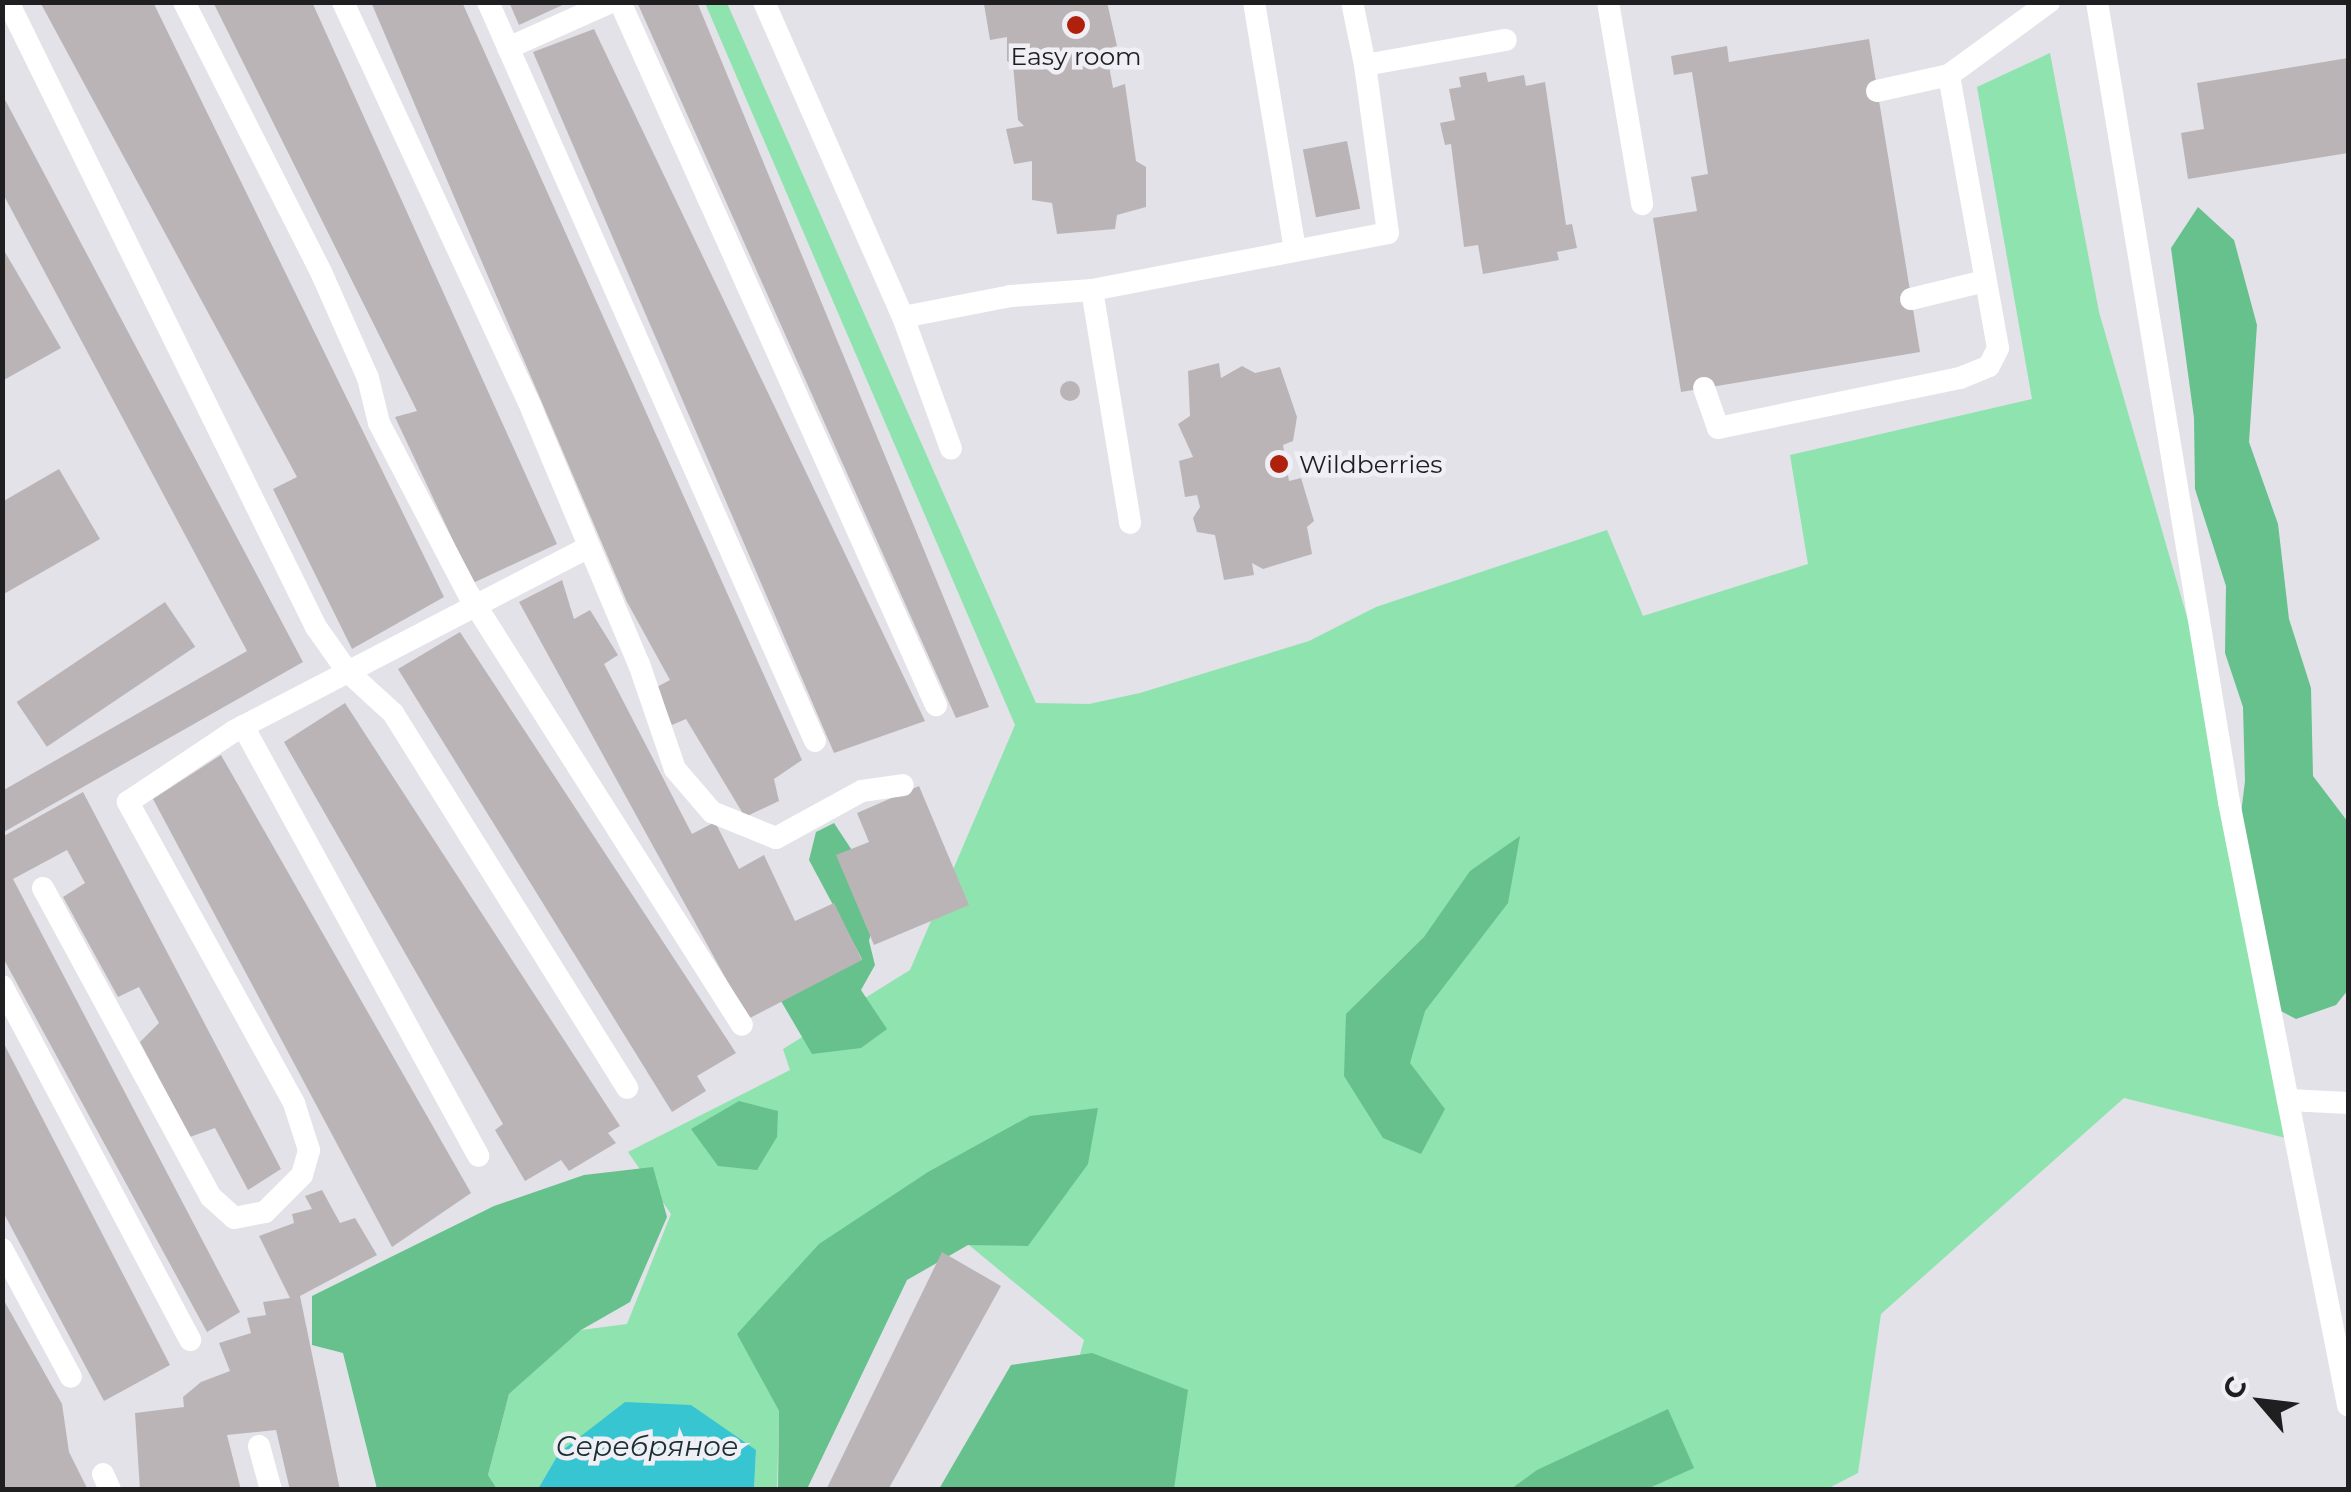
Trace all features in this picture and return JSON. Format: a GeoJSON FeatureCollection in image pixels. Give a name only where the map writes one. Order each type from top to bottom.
{"type":"FeatureCollection","features":[{"type":"Feature","properties":{"kind":"lane"},"geometry":{"type":"LineString","coordinates":[[8,2],[97,172],[174,348],[316,627],[347,672],[393,713],[627,1088]]}},
{"type":"Feature","properties":{"kind":"lane"},"geometry":{"type":"LineString","coordinates":[[184,2],[321,272],[368,378],[378,423],[474,604],[742,1025]]}},
{"type":"Feature","properties":{"kind":"lane"},"geometry":{"type":"LineString","coordinates":[[343,2],[532,410],[675,769],[712,812],[776,838],[862,791],[904,785]]}},
{"type":"Feature","properties":{"kind":"lane"},"geometry":{"type":"LineString","coordinates":[[488,2],[815,741]]}},
{"type":"Feature","properties":{"kind":"lane"},"geometry":{"type":"LineString","coordinates":[[508,48],[611,2]]}},
{"type":"Feature","properties":{"kind":"lane"},"geometry":{"type":"LineString","coordinates":[[620,2],[936,704]]}},
{"type":"Feature","properties":{"kind":"lane"},"geometry":{"type":"LineString","coordinates":[[764,2],[903,317],[951,449]]}},
{"type":"Feature","properties":{"kind":"lane"},"geometry":{"type":"LineString","coordinates":[[1254,2],[1295,251]]}},
{"type":"Feature","properties":{"kind":"lane"},"geometry":{"type":"LineString","coordinates":[[903,317],[1011,296],[1092,290],[1388,233],[1365,65],[1352,2]]}},
{"type":"Feature","properties":{"kind":"lane"},"geometry":{"type":"LineString","coordinates":[[1608,2],[1642,204]]}},
{"type":"Feature","properties":{"kind":"lane"},"geometry":{"type":"LineString","coordinates":[[1878,91],[1949,75],[2048,2]]}},
{"type":"Feature","properties":{"kind":"lane"},"geometry":{"type":"LineString","coordinates":[[2097,2],[2230,802],[2348,1405]]}},
{"type":"Feature","properties":{"kind":"lane"},"geometry":{"type":"LineString","coordinates":[[1365,65],[1506,40]]}},
{"type":"Feature","properties":{"kind":"lane"},"geometry":{"type":"LineString","coordinates":[[1704,388],[1718,428],[1960,378],[1989,366],[1998,348],[1949,75]]}},
{"type":"Feature","properties":{"kind":"lane"},"geometry":{"type":"LineString","coordinates":[[1911,299],[1985,281]]}},
{"type":"Feature","properties":{"kind":"lane"},"geometry":{"type":"LineString","coordinates":[[1092,290],[1130,523]]}},
{"type":"Feature","properties":{"kind":"lane"},"geometry":{"type":"LineString","coordinates":[[43,888],[211,1197],[234,1218],[266,1212],[302,1175],[309,1150],[294,1103],[128,802],[242,726],[587,548]]}},
{"type":"Feature","properties":{"kind":"lane"},"geometry":{"type":"LineString","coordinates":[[242,726],[478,1156]]}},
{"type":"Feature","properties":{"kind":"lane"},"geometry":{"type":"LineString","coordinates":[[2,986],[190,1340]]}},
{"type":"Feature","properties":{"kind":"lane"},"geometry":{"type":"LineString","coordinates":[[2288,1100],[2348,1103]]}},
{"type":"Feature","properties":{"kind":"lane"},"geometry":{"type":"LineString","coordinates":[[2,1249],[70,1378]]}},
{"type":"Feature","properties":{"kind":"lane"},"geometry":{"type":"LineString","coordinates":[[259,1446],[271,1490]]}},
{"type":"Feature","properties":{"kind":"green space"},"geometry":{"type":"Polygon","coordinates":[[[705,3],[727,3],[1036,703],[1089,704],[1140,693],[1309,641],[1376,607],[1607,530],[1643,616],[1808,564],[1790,455],[2032,399],[1977,87],[2050,53],[2099,312],[2232,773],[2286,1138],[2124,1098],[1881,1314],[1858,1473],[1827,1489],[1043,1489],[1084,1340],[935,1217],[739,1336],[779,1411],[777,1489],[754,1489],[756,1450],[559,1453],[538,1489],[497,1489],[488,1475],[509,1394],[581,1330],[627,1324],[671,1214],[628,1152],[790,1070],[783,1049],[910,970],[1015,725],[705,3]]]}},
{"type":"Feature","properties":{"kind":"green space"},"geometry":{"type":"Polygon","coordinates":[[[2198,207],[2234,240],[2257,325],[2249,442],[2278,524],[2289,619],[2311,688],[2313,776],[2348,822],[2348,990],[2336,1005],[2296,1019],[2271,1006],[2235,862],[2245,781],[2243,707],[2225,653],[2226,586],[2195,489],[2194,418],[2171,248],[2198,207]]]}},
{"type":"Feature","properties":{"kind":"green space"},"geometry":{"type":"Polygon","coordinates":[[[834,823],[861,864],[877,907],[869,941],[875,965],[861,990],[887,1029],[861,1048],[812,1054],[781,1001],[862,959],[809,860],[816,832],[834,823]]]}},
{"type":"Feature","properties":{"kind":"green space"},"geometry":{"type":"Polygon","coordinates":[[[1520,836],[1508,903],[1425,1011],[1410,1063],[1445,1109],[1421,1154],[1383,1138],[1344,1076],[1346,1014],[1424,937],[1470,871],[1520,836]]]}},
{"type":"Feature","properties":{"kind":"green space"},"geometry":{"type":"Polygon","coordinates":[[[739,1101],[778,1111],[777,1137],[757,1170],[718,1166],[691,1129],[739,1101]]]}},
{"type":"Feature","properties":{"kind":"green space"},"geometry":{"type":"Polygon","coordinates":[[[1098,1108],[1088,1164],[1028,1246],[968,1245],[907,1280],[807,1489],[778,1489],[779,1411],[737,1334],[819,1244],[928,1172],[1030,1116],[1098,1108]]]}},
{"type":"Feature","properties":{"kind":"green space"},"geometry":{"type":"Polygon","coordinates":[[[653,1167],[667,1217],[630,1302],[581,1330],[509,1394],[488,1475],[497,1489],[377,1489],[343,1353],[312,1345],[312,1296],[494,1206],[584,1175],[653,1167]]]}},
{"type":"Feature","properties":{"kind":"green space"},"geometry":{"type":"Polygon","coordinates":[[[1092,1353],[1188,1390],[1174,1489],[939,1489],[1011,1365],[1092,1353]]]}},
{"type":"Feature","properties":{"kind":"green space"},"geometry":{"type":"Polygon","coordinates":[[[1668,1409],[1694,1468],[1647,1489],[1511,1489],[1537,1470],[1668,1409]]]}},
{"type":"Feature","properties":{"kind":"water","name":"Серебряное"},"geometry":{"type":"Polygon","coordinates":[[[625,1402],[691,1405],[756,1450],[754,1489],[538,1489],[559,1453],[625,1402]]]}},
{"type":"Feature","properties":{"kind":"building"},"geometry":{"type":"Polygon","coordinates":[[[40,2],[153,2],[444,597],[352,649],[273,489],[297,477],[40,2]]]}},
{"type":"Feature","properties":{"kind":"building"},"geometry":{"type":"Polygon","coordinates":[[[213,2],[312,2],[557,544],[473,583],[395,417],[417,411],[213,2]]]}},
{"type":"Feature","properties":{"kind":"building"},"geometry":{"type":"Polygon","coordinates":[[[371,2],[462,2],[802,760],[774,779],[779,801],[745,817],[686,719],[672,725],[655,688],[670,680],[627,602],[371,2]]]}},
{"type":"Feature","properties":{"kind":"building"},"geometry":{"type":"Polygon","coordinates":[[[509,2],[569,2],[519,25],[509,2]]]}},
{"type":"Feature","properties":{"kind":"building"},"geometry":{"type":"Polygon","coordinates":[[[637,2],[697,2],[989,707],[956,718],[637,2]]]}},
{"type":"Feature","properties":{"kind":"building"},"geometry":{"type":"Polygon","coordinates":[[[1107,2],[1117,46],[1106,49],[1113,88],[1125,84],[1136,161],[1146,167],[1146,207],[1117,215],[1115,229],[1057,234],[1052,203],[1032,200],[1032,161],[1014,164],[1006,129],[1024,126],[1018,120],[1013,64],[1007,61],[1007,37],[990,40],[984,4],[1107,2]]]}},
{"type":"Feature","properties":{"kind":"building"},"geometry":{"type":"Polygon","coordinates":[[[594,29],[925,721],[834,753],[533,52],[594,29]]]}},
{"type":"Feature","properties":{"kind":"building"},"geometry":{"type":"Polygon","coordinates":[[[1869,39],[1920,352],[1681,392],[1653,218],[1697,211],[1691,177],[1708,174],[1692,72],[1674,75],[1671,56],[1727,46],[1729,62],[1869,39]]]}},
{"type":"Feature","properties":{"kind":"building"},"geometry":{"type":"Polygon","coordinates":[[[2348,58],[2348,153],[2188,179],[2181,133],[2204,129],[2197,83],[2348,58]]]}},
{"type":"Feature","properties":{"kind":"building"},"geometry":{"type":"Polygon","coordinates":[[[1486,72],[1488,82],[1524,75],[1526,86],[1545,82],[1566,225],[1572,224],[1577,248],[1557,252],[1559,260],[1483,274],[1478,245],[1464,247],[1451,144],[1445,145],[1440,123],[1455,120],[1449,89],[1461,87],[1459,77],[1486,72]]]}},
{"type":"Feature","properties":{"kind":"building"},"geometry":{"type":"Polygon","coordinates":[[[2,94],[303,662],[2,833],[2,791],[247,651],[2,192],[2,94]]]}},
{"type":"Feature","properties":{"kind":"building"},"geometry":{"type":"Polygon","coordinates":[[[1347,141],[1360,209],[1316,217],[1303,150],[1347,141]]]}},
{"type":"Feature","properties":{"kind":"building"},"geometry":{"type":"Polygon","coordinates":[[[2,247],[61,348],[2,381],[2,247]]]}},
{"type":"Feature","properties":{"kind":"building"},"geometry":{"type":"Polygon","coordinates":[[[1219,363],[1221,378],[1242,366],[1255,373],[1280,367],[1297,417],[1293,441],[1283,445],[1289,481],[1301,478],[1314,521],[1307,527],[1312,554],[1263,569],[1252,563],[1254,575],[1224,580],[1215,535],[1197,532],[1193,518],[1200,507],[1197,495],[1185,497],[1179,461],[1193,457],[1178,424],[1190,416],[1188,371],[1219,363]]]}},
{"type":"Feature","properties":{"kind":"building"},"geometry":{"type":"Polygon","coordinates":[[[1070,381],[1080,391],[1070,401],[1060,391],[1070,381]]]}},
{"type":"Feature","properties":{"kind":"building"},"geometry":{"type":"Polygon","coordinates":[[[59,469],[100,539],[2,595],[2,502],[59,469]]]}},
{"type":"Feature","properties":{"kind":"building"},"geometry":{"type":"Polygon","coordinates":[[[562,580],[574,619],[590,610],[618,655],[604,664],[692,834],[715,822],[739,869],[764,855],[795,921],[834,903],[862,960],[748,1019],[519,602],[562,580]]]}},
{"type":"Feature","properties":{"kind":"building"},"geometry":{"type":"Polygon","coordinates":[[[165,602],[195,647],[47,747],[17,702],[165,602]]]}},
{"type":"Feature","properties":{"kind":"building"},"geometry":{"type":"Polygon","coordinates":[[[460,632],[736,1053],[697,1076],[706,1091],[672,1112],[398,669],[460,632]]]}},
{"type":"Feature","properties":{"kind":"building"},"geometry":{"type":"Polygon","coordinates":[[[345,703],[620,1126],[608,1133],[616,1143],[569,1171],[561,1160],[525,1181],[495,1130],[503,1124],[284,742],[345,703]]]}},
{"type":"Feature","properties":{"kind":"building"},"geometry":{"type":"Polygon","coordinates":[[[221,755],[471,1193],[392,1247],[153,799],[221,755]]]}},
{"type":"Feature","properties":{"kind":"building"},"geometry":{"type":"Polygon","coordinates":[[[919,786],[969,905],[874,945],[836,855],[869,842],[857,813],[919,786]]]}},
{"type":"Feature","properties":{"kind":"building"},"geometry":{"type":"Polygon","coordinates":[[[83,792],[281,1169],[248,1190],[215,1128],[190,1137],[140,1042],[159,1023],[139,987],[118,997],[63,897],[85,883],[67,850],[13,879],[240,1312],[207,1332],[2,956],[2,837],[83,792]]]}},
{"type":"Feature","properties":{"kind":"building"},"geometry":{"type":"Polygon","coordinates":[[[2,1040],[170,1365],[104,1401],[2,1210],[2,1040]]]}},
{"type":"Feature","properties":{"kind":"building"},"geometry":{"type":"Polygon","coordinates":[[[322,1190],[340,1223],[355,1218],[377,1255],[300,1296],[340,1490],[290,1490],[276,1430],[227,1435],[241,1490],[140,1490],[135,1413],[184,1407],[183,1397],[201,1382],[230,1371],[219,1343],[251,1333],[247,1318],[266,1315],[263,1302],[290,1298],[259,1236],[294,1223],[292,1214],[312,1209],[305,1196],[322,1190]]]}},
{"type":"Feature","properties":{"kind":"building"},"geometry":{"type":"Polygon","coordinates":[[[942,1252],[1001,1286],[888,1490],[826,1490],[942,1252]]]}},
{"type":"Feature","properties":{"kind":"building"},"geometry":{"type":"Polygon","coordinates":[[[2,1297],[62,1404],[69,1452],[88,1490],[2,1490],[2,1297]]]}},
{"type":"Feature","properties":{"kind":"place","name":"Easy room"},"geometry":{"type":"Point","coordinates":[1076,25]}},
{"type":"Feature","properties":{"kind":"place","name":"Wildberries"},"geometry":{"type":"Point","coordinates":[1279,464]}}]}
